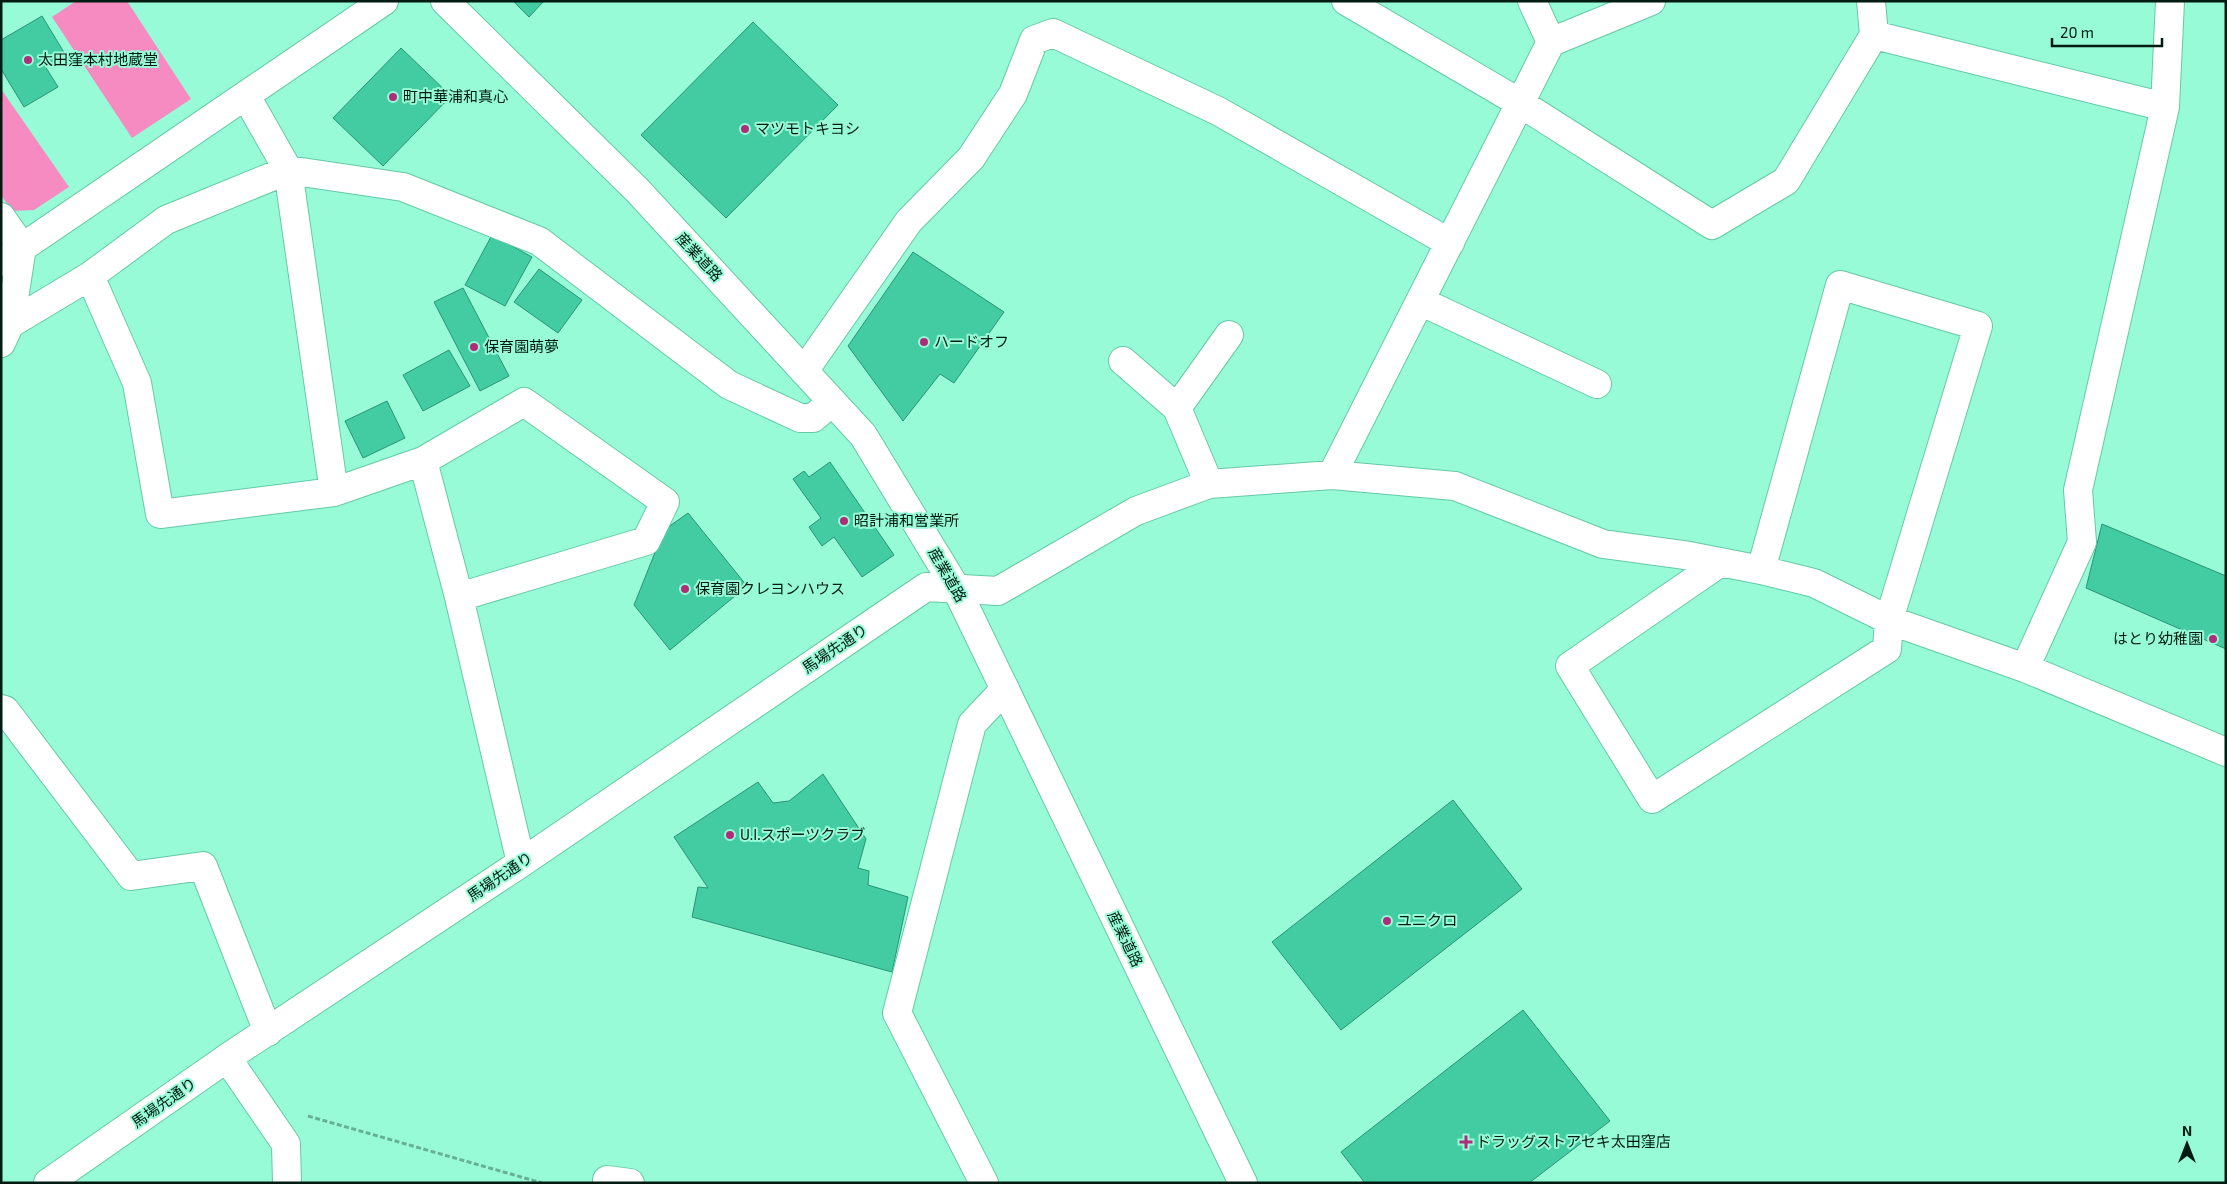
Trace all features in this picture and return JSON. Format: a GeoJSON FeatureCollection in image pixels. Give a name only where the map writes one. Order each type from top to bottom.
{"type":"FeatureCollection","features":[{"type":"Feature","properties":{"kind":"street"},"geometry":{"type":"LineString","coordinates":[[12,255],[384,1]]}},
{"type":"Feature","properties":{"kind":"street","name":"産業道路"},"geometry":{"type":"LineString","coordinates":[[445,1],[638,191],[863,435],[956,588],[1242,1183]]}},
{"type":"Feature","properties":{"kind":"street"},"geometry":{"type":"LineString","coordinates":[[1346,1],[1520,103],[1712,225],[1786,181],[1874,35],[1871,1]]}},
{"type":"Feature","properties":{"kind":"street"},"geometry":{"type":"LineString","coordinates":[[1532,1],[1551,42]]}},
{"type":"Feature","properties":{"kind":"street"},"geometry":{"type":"LineString","coordinates":[[1332,475],[1551,42],[1651,1]]}},
{"type":"Feature","properties":{"kind":"street"},"geometry":{"type":"LineString","coordinates":[[2026,668],[2082,542],[2078,490],[2165,107],[2170,1]]}},
{"type":"Feature","properties":{"kind":"street"},"geometry":{"type":"LineString","coordinates":[[804,371],[909,221],[971,158],[1013,94],[1034,40],[1053,33],[1218,111],[1450,243]]}},
{"type":"Feature","properties":{"kind":"street"},"geometry":{"type":"LineString","coordinates":[[1874,35],[2165,107]]}},
{"type":"Feature","properties":{"kind":"street"},"geometry":{"type":"LineString","coordinates":[[246,96],[288,170],[334,492]]}},
{"type":"Feature","properties":{"kind":"street"},"geometry":{"type":"LineString","coordinates":[[5,334],[90,276],[166,220],[288,170],[403,187],[539,241],[729,385],[800,418],[813,418],[832,402]]}},
{"type":"Feature","properties":{"kind":"street"},"geometry":{"type":"LineString","coordinates":[[1,217],[12,255],[5,334]]}},
{"type":"Feature","properties":{"kind":"street"},"geometry":{"type":"LineString","coordinates":[[90,276],[137,383],[160,514],[334,492],[423,461],[524,402],[665,502],[646,541],[459,597]]}},
{"type":"Feature","properties":{"kind":"street"},"geometry":{"type":"LineString","coordinates":[[1721,562],[1570,666],[1652,799],[1888,649],[1889,620],[1978,326],[1840,285],[1761,570]]}},
{"type":"Feature","properties":{"kind":"street"},"geometry":{"type":"LineString","coordinates":[[1420,300],[1597,384]]}},
{"type":"Feature","properties":{"kind":"street"},"geometry":{"type":"LineString","coordinates":[[1177,408],[1229,335]]}},
{"type":"Feature","properties":{"kind":"street"},"geometry":{"type":"LineString","coordinates":[[1123,361],[1177,408],[1209,484]]}},
{"type":"Feature","properties":{"kind":"street"},"geometry":{"type":"LineString","coordinates":[[423,461],[459,597],[521,863]]}},
{"type":"Feature","properties":{"kind":"street","name":"馬場先通り"},"geometry":{"type":"LineString","coordinates":[[48,1183],[227,1058],[521,863],[926,587],[998,591],[1136,512],[1209,484],[1332,475],[1455,486],[1603,544],[1721,562],[1814,583],[1889,620],[2026,668],[2226,752]]}},
{"type":"Feature","properties":{"kind":"street"},"geometry":{"type":"LineString","coordinates":[[984,1183],[897,1013],[972,724],[1005,689]]}},
{"type":"Feature","properties":{"kind":"street"},"geometry":{"type":"LineString","coordinates":[[1,709],[4,710],[131,876],[203,866],[268,1032]]}},
{"type":"Feature","properties":{"kind":"street"},"geometry":{"type":"LineString","coordinates":[[227,1058],[286,1144],[287,1183]]}},
{"type":"Feature","properties":{"kind":"path"},"geometry":{"type":"LineString","coordinates":[[286,1144],[304,1115],[542,1183]]}},
{"type":"Feature","properties":{"kind":"shaded area"},"geometry":{"type":"Polygon","coordinates":[[[76,1],[127,1],[191,99],[132,138],[52,17],[76,1]]]}},
{"type":"Feature","properties":{"kind":"shaded area"},"geometry":{"type":"Polygon","coordinates":[[[1,89],[69,187],[34,210],[12,211],[1,195],[1,89]]]}},
{"type":"Feature","properties":{"kind":"building"},"geometry":{"type":"Polygon","coordinates":[[[513,1],[544,1],[529,17],[513,1]]]}},
{"type":"Feature","properties":{"kind":"building","name":"太田窪本村地蔵堂"},"geometry":{"type":"Polygon","coordinates":[[[42,16],[65,54],[45,66],[58,87],[24,107],[1,69],[1,40],[42,16]]]}},
{"type":"Feature","properties":{"kind":"building"},"geometry":{"type":"Polygon","coordinates":[[[753,22],[838,105],[726,218],[641,135],[753,22]]]}},
{"type":"Feature","properties":{"kind":"building"},"geometry":{"type":"Polygon","coordinates":[[[401,48],[451,96],[383,166],[333,118],[401,48]]]}},
{"type":"Feature","properties":{"kind":"building"},"geometry":{"type":"Polygon","coordinates":[[[492,235],[532,257],[505,306],[465,285],[492,235]]]}},
{"type":"Feature","properties":{"kind":"building"},"geometry":{"type":"Polygon","coordinates":[[[913,252],[1004,312],[954,383],[940,374],[903,421],[848,346],[913,252]]]}},
{"type":"Feature","properties":{"kind":"building"},"geometry":{"type":"Polygon","coordinates":[[[539,269],[582,300],[558,333],[514,302],[539,269]]]}},
{"type":"Feature","properties":{"kind":"building"},"geometry":{"type":"Polygon","coordinates":[[[463,288],[509,376],[480,391],[434,302],[463,288]]]}},
{"type":"Feature","properties":{"kind":"building"},"geometry":{"type":"Polygon","coordinates":[[[449,350],[470,386],[423,411],[403,375],[449,350]]]}},
{"type":"Feature","properties":{"kind":"building"},"geometry":{"type":"Polygon","coordinates":[[[387,401],[405,438],[363,458],[345,421],[387,401]]]}},
{"type":"Feature","properties":{"kind":"building"},"geometry":{"type":"Polygon","coordinates":[[[830,462],[894,555],[862,577],[834,537],[822,546],[809,527],[821,518],[793,479],[804,471],[809,477],[830,462]]]}},
{"type":"Feature","properties":{"kind":"building"},"geometry":{"type":"Polygon","coordinates":[[[688,513],[747,586],[670,650],[634,605],[664,530],[688,513]]]}},
{"type":"Feature","properties":{"kind":"building"},"geometry":{"type":"Polygon","coordinates":[[[2102,524],[2226,576],[2226,649],[2086,588],[2102,524]]]}},
{"type":"Feature","properties":{"kind":"building"},"geometry":{"type":"Polygon","coordinates":[[[823,774],[866,839],[858,868],[869,871],[868,885],[908,897],[892,972],[692,917],[698,887],[708,888],[674,837],[758,782],[773,803],[789,801],[823,774]]]}},
{"type":"Feature","properties":{"kind":"building"},"geometry":{"type":"Polygon","coordinates":[[[1453,800],[1522,889],[1341,1030],[1272,942],[1453,800]]]}},
{"type":"Feature","properties":{"kind":"building"},"geometry":{"type":"Polygon","coordinates":[[[1523,1010],[1610,1121],[1529,1183],[1365,1183],[1341,1152],[1523,1010]]]}},
{"type":"Feature","properties":{"kind":"place","name":"太田窪本村地蔵堂"},"geometry":{"type":"Point","coordinates":[28,60]}},
{"type":"Feature","properties":{"kind":"place","name":"町中華浦和真心"},"geometry":{"type":"Point","coordinates":[393,97]}},
{"type":"Feature","properties":{"kind":"place","name":"マツモトキヨシ"},"geometry":{"type":"Point","coordinates":[745,129]}},
{"type":"Feature","properties":{"kind":"place","name":"ハードオフ"},"geometry":{"type":"Point","coordinates":[924,342]}},
{"type":"Feature","properties":{"kind":"place","name":"保育園萌夢"},"geometry":{"type":"Point","coordinates":[474,347]}},
{"type":"Feature","properties":{"kind":"place","name":"昭計浦和営業所"},"geometry":{"type":"Point","coordinates":[844,521]}},
{"type":"Feature","properties":{"kind":"place","name":"保育園クレヨンハウス"},"geometry":{"type":"Point","coordinates":[685,589]}},
{"type":"Feature","properties":{"kind":"place","name":"はとり幼稚園"},"geometry":{"type":"Point","coordinates":[2213,639]}},
{"type":"Feature","properties":{"kind":"place","name":"U.I.スポーツクラブ"},"geometry":{"type":"Point","coordinates":[730,835]}},
{"type":"Feature","properties":{"kind":"place","name":"ユニクロ"},"geometry":{"type":"Point","coordinates":[1387,921]}},
{"type":"Feature","properties":{"kind":"place","name":"ドラッグストアセキ太田窪店"},"geometry":{"type":"Point","coordinates":[1466,1142]}}]}
